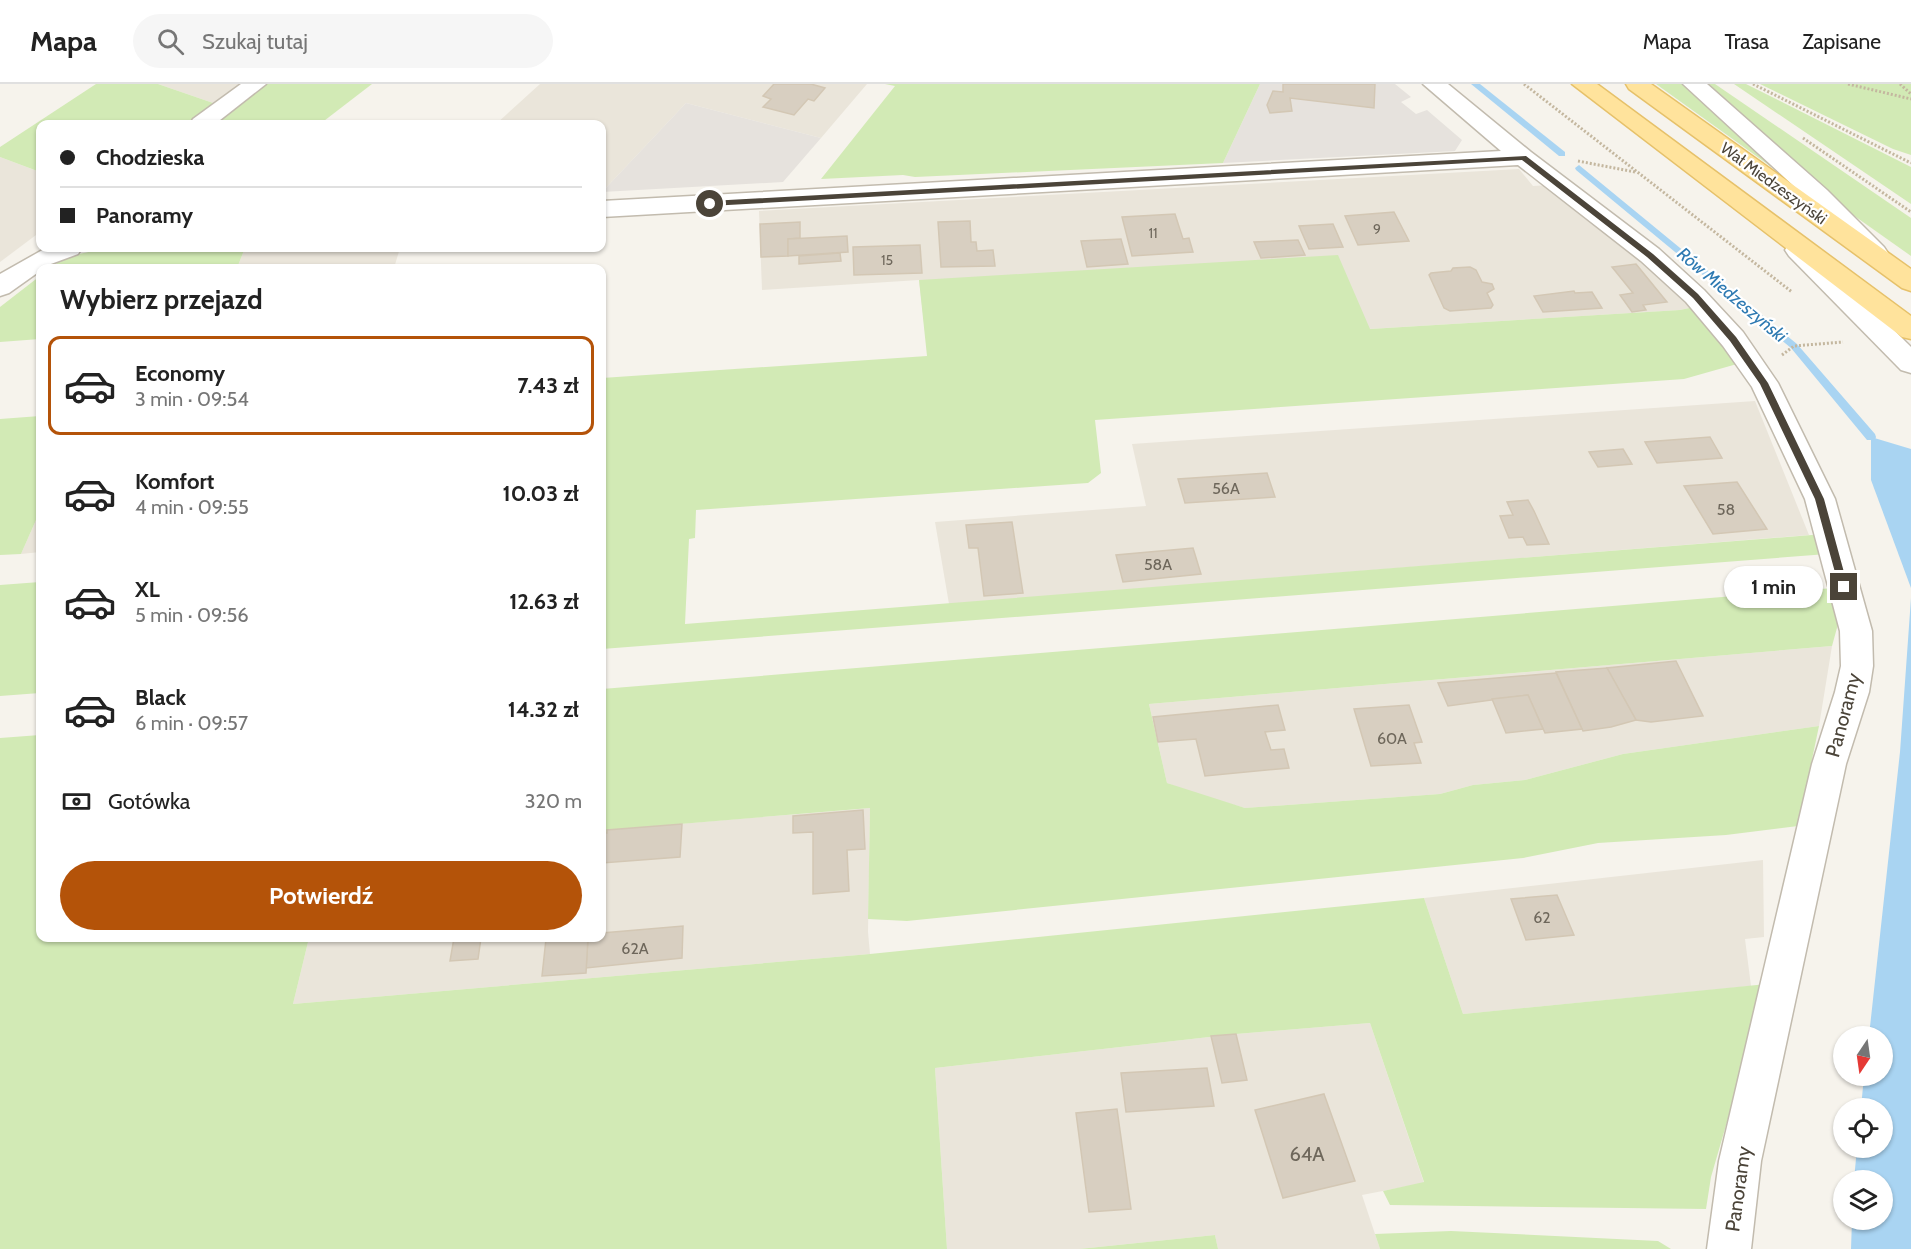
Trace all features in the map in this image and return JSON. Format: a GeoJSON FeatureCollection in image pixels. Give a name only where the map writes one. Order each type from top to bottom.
{"type":"FeatureCollection","features":[{"type":"Feature","properties":{"kind":"main road","name":"Wał Miedzeszyński"},"geometry":{"type":"LineString","coordinates":[[1582,84],[1873,302],[1909,349]]}},
{"type":"Feature","properties":{"kind":"main road","name":"Wał Miedzeszyński"},"geometry":{"type":"LineString","coordinates":[[1638,84],[1911,284]]}},
{"type":"Feature","properties":{"kind":"main road"},"geometry":{"type":"LineString","coordinates":[[1873,302],[1911,284]]}},
{"type":"Feature","properties":{"kind":"street"},"geometry":{"type":"LineString","coordinates":[[206,120],[255,84]]}},
{"type":"Feature","properties":{"kind":"street","name":"Panoramy"},"geometry":{"type":"LineString","coordinates":[[1434,84],[1523,157],[1650,255],[1695,296],[1733,339],[1757,373],[1820,499],[1856,631],[1857,666],[1852,692],[1829,764],[1740,1161],[1729,1249]]}},
{"type":"Feature","properties":{"kind":"street"},"geometry":{"type":"LineString","coordinates":[[1694,84],[1818,195],[1885,263]]}},
{"type":"Feature","properties":{"kind":"street"},"geometry":{"type":"LineString","coordinates":[[606,209],[1523,157]]}},
{"type":"Feature","properties":{"kind":"street","name":"Wał Miedzeszyński"},"geometry":{"type":"LineString","coordinates":[[1782,234],[1909,349]]}},
{"type":"Feature","properties":{"kind":"street"},"geometry":{"type":"LineString","coordinates":[[0,287],[19,272],[55,252]]}},
{"type":"Feature","properties":{"kind":"path"},"geometry":{"type":"LineString","coordinates":[[1524,84],[1795,294]]}},
{"type":"Feature","properties":{"kind":"path"},"geometry":{"type":"LineString","coordinates":[[1753,84],[1911,163]]}},
{"type":"Feature","properties":{"kind":"path"},"geometry":{"type":"LineString","coordinates":[[1848,84],[1911,99]]}},
{"type":"Feature","properties":{"kind":"path"},"geometry":{"type":"LineString","coordinates":[[1900,84],[1911,94]]}},
{"type":"Feature","properties":{"kind":"path"},"geometry":{"type":"LineString","coordinates":[[1803,138],[1911,212]]}},
{"type":"Feature","properties":{"kind":"path"},"geometry":{"type":"LineString","coordinates":[[1757,373],[1794,346],[1844,342]]}},
{"type":"Feature","properties":{"kind":"shaded area"},"geometry":{"type":"Polygon","coordinates":[[[158,84],[242,84],[216,104],[158,84]]]}},
{"type":"Feature","properties":{"kind":"shaded area"},"geometry":{"type":"Polygon","coordinates":[[[540,84],[867,84],[821,138],[686,103],[606,188],[606,120],[500,120],[540,84]]]}},
{"type":"Feature","properties":{"kind":"shaded area"},"geometry":{"type":"Polygon","coordinates":[[[1260,84],[1395,84],[1411,97],[1401,102],[1416,114],[1427,110],[1462,140],[1455,151],[1223,163],[1260,84]]]}},
{"type":"Feature","properties":{"kind":"shaded area"},"geometry":{"type":"Polygon","coordinates":[[[686,103],[821,138],[783,182],[606,192],[606,188],[686,103]]]}},
{"type":"Feature","properties":{"kind":"shaded area"},"geometry":{"type":"Polygon","coordinates":[[[0,157],[36,170],[36,235],[0,262],[0,157]]]}},
{"type":"Feature","properties":{"kind":"shaded area"},"geometry":{"type":"Polygon","coordinates":[[[1519,169],[1533,186],[1550,185],[1618,237],[1694,307],[1680,310],[928,356],[919,280],[762,290],[759,211],[1519,169]]]}},
{"type":"Feature","properties":{"kind":"shaded area"},"geometry":{"type":"Polygon","coordinates":[[[243,252],[399,252],[395,264],[239,264],[243,252]]]}},
{"type":"Feature","properties":{"kind":"shaded area"},"geometry":{"type":"Polygon","coordinates":[[[1755,401],[1809,535],[949,604],[935,522],[1146,506],[1132,444],[1755,401]]]}},
{"type":"Feature","properties":{"kind":"shaded area"},"geometry":{"type":"Polygon","coordinates":[[[36,520],[36,552],[21,554],[36,520]]]}},
{"type":"Feature","properties":{"kind":"shaded area"},"geometry":{"type":"Polygon","coordinates":[[[1832,646],[1819,726],[1623,754],[1525,780],[1473,785],[1440,794],[1245,808],[1199,795],[1167,783],[1149,704],[1832,646]]]}},
{"type":"Feature","properties":{"kind":"shaded area"},"geometry":{"type":"Polygon","coordinates":[[[870,808],[868,932],[870,954],[293,1004],[308,942],[606,942],[607,830],[870,808]]]}},
{"type":"Feature","properties":{"kind":"shaded area"},"geometry":{"type":"Polygon","coordinates":[[[1763,860],[1764,937],[1745,939],[1751,986],[1463,1014],[1424,898],[1763,860]]]}},
{"type":"Feature","properties":{"kind":"shaded area"},"geometry":{"type":"Polygon","coordinates":[[[1370,1023],[1424,1183],[1362,1195],[1380,1249],[1218,1249],[1215,1235],[1079,1249],[947,1249],[935,1068],[1236,1034],[1370,1023]]]}},
{"type":"Feature","properties":{"kind":"green space"},"geometry":{"type":"Polygon","coordinates":[[[96,84],[158,84],[216,104],[194,120],[41,120],[96,84]]]}},
{"type":"Feature","properties":{"kind":"green space"},"geometry":{"type":"Polygon","coordinates":[[[263,84],[372,84],[325,120],[214,120],[263,84]]]}},
{"type":"Feature","properties":{"kind":"green space"},"geometry":{"type":"Polygon","coordinates":[[[885,84],[1260,84],[1223,163],[821,179],[895,86],[885,84]]]}},
{"type":"Feature","properties":{"kind":"green space"},"geometry":{"type":"Polygon","coordinates":[[[1656,84],[1686,84],[1777,168],[1773,168],[1656,84]]]}},
{"type":"Feature","properties":{"kind":"green space"},"geometry":{"type":"Polygon","coordinates":[[[1700,84],[1715,84],[1911,218],[1911,256],[1846,210],[1700,84]]]}},
{"type":"Feature","properties":{"kind":"green space"},"geometry":{"type":"Polygon","coordinates":[[[1734,84],[1746,84],[1911,167],[1911,204],[1734,84]]]}},
{"type":"Feature","properties":{"kind":"green space"},"geometry":{"type":"Polygon","coordinates":[[[1760,84],[1911,84],[1911,155],[1893,149],[1760,84]]]}},
{"type":"Feature","properties":{"kind":"green space"},"geometry":{"type":"Polygon","coordinates":[[[36,123],[36,170],[0,157],[0,147],[36,123]]]}},
{"type":"Feature","properties":{"kind":"green space"},"geometry":{"type":"Polygon","coordinates":[[[243,252],[239,264],[56,264],[81,253],[243,252]]]}},
{"type":"Feature","properties":{"kind":"green space"},"geometry":{"type":"Polygon","coordinates":[[[1338,255],[1370,329],[1680,310],[1694,307],[1737,364],[1684,379],[1095,420],[1101,473],[1088,483],[696,510],[695,538],[689,539],[685,624],[1824,534],[1827,554],[606,649],[606,378],[927,356],[919,280],[1338,255]]]}},
{"type":"Feature","properties":{"kind":"green space"},"geometry":{"type":"Polygon","coordinates":[[[36,279],[36,339],[0,342],[0,307],[36,279]]]}},
{"type":"Feature","properties":{"kind":"green space"},"geometry":{"type":"Polygon","coordinates":[[[36,416],[36,520],[21,554],[0,555],[0,419],[36,416]]]}},
{"type":"Feature","properties":{"kind":"green space"},"geometry":{"type":"Polygon","coordinates":[[[36,582],[36,693],[0,696],[0,585],[36,582]]]}},
{"type":"Feature","properties":{"kind":"green space"},"geometry":{"type":"Polygon","coordinates":[[[1833,588],[1840,617],[1832,646],[1149,704],[1167,783],[1245,808],[1440,794],[1473,785],[1525,780],[1623,754],[1819,726],[1798,826],[1726,835],[1598,843],[1523,858],[907,921],[868,919],[870,808],[608,830],[606,833],[606,689],[1833,588]]]}},
{"type":"Feature","properties":{"kind":"green space"},"geometry":{"type":"Polygon","coordinates":[[[36,735],[36,942],[308,942],[293,1004],[870,954],[1424,898],[1463,1014],[1767,984],[1711,1177],[1706,1209],[1390,1205],[1383,1191],[1424,1182],[1370,1023],[1236,1034],[935,1068],[947,1249],[0,1249],[0,738],[36,735]]]}},
{"type":"Feature","properties":{"kind":"green space"},"geometry":{"type":"Polygon","coordinates":[[[1451,1231],[1658,1241],[1671,1249],[1380,1249],[1375,1234],[1451,1231]]]}},
{"type":"Feature","properties":{"kind":"green space"},"geometry":{"type":"Polygon","coordinates":[[[1215,1235],[1218,1249],[1079,1249],[1215,1235]]]}},
{"type":"Feature","properties":{"kind":"water"},"geometry":{"type":"Polygon","coordinates":[[[1871,437],[1911,449],[1911,588],[1871,480],[1871,437]]]}},
{"type":"Feature","properties":{"kind":"water"},"geometry":{"type":"Polygon","coordinates":[[[1911,598],[1911,1249],[1851,1249],[1852,1230],[1893,1230],[1893,1170],[1855,1170],[1856,1158],[1893,1158],[1893,1098],[1862,1098],[1863,1086],[1893,1086],[1893,1026],[1870,1026],[1900,752],[1911,598]]]}},
{"type":"Feature","properties":{"kind":"building"},"geometry":{"type":"Polygon","coordinates":[[[774,84],[811,84],[825,88],[814,101],[808,99],[794,115],[763,107],[771,99],[763,96],[774,84]]]}},
{"type":"Feature","properties":{"kind":"building"},"geometry":{"type":"Polygon","coordinates":[[[1283,84],[1375,84],[1374,108],[1290,98],[1292,111],[1270,113],[1267,105],[1273,91],[1283,92],[1283,84]]]}},
{"type":"Feature","properties":{"kind":"building"},"geometry":{"type":"Polygon","coordinates":[[[1394,212],[1409,241],[1358,245],[1345,216],[1394,212]]]}},
{"type":"Feature","properties":{"kind":"building"},"geometry":{"type":"Polygon","coordinates":[[[1175,214],[1183,239],[1189,238],[1193,252],[1132,256],[1122,217],[1175,214]]]}},
{"type":"Feature","properties":{"kind":"building"},"geometry":{"type":"Polygon","coordinates":[[[970,221],[971,242],[976,242],[977,251],[993,250],[995,266],[941,267],[938,222],[970,221]]]}},
{"type":"Feature","properties":{"kind":"building"},"geometry":{"type":"Polygon","coordinates":[[[800,222],[800,238],[788,239],[788,256],[761,257],[760,224],[800,222]]]}},
{"type":"Feature","properties":{"kind":"building"},"geometry":{"type":"Polygon","coordinates":[[[1333,224],[1343,247],[1309,249],[1299,226],[1333,224]]]}},
{"type":"Feature","properties":{"kind":"building"},"geometry":{"type":"Polygon","coordinates":[[[847,236],[848,252],[788,256],[788,239],[847,236]]]}},
{"type":"Feature","properties":{"kind":"building"},"geometry":{"type":"Polygon","coordinates":[[[1121,239],[1128,264],[1087,267],[1081,241],[1121,239]]]}},
{"type":"Feature","properties":{"kind":"building"},"geometry":{"type":"Polygon","coordinates":[[[1298,240],[1305,255],[1261,258],[1254,242],[1298,240]]]}},
{"type":"Feature","properties":{"kind":"building"},"geometry":{"type":"Polygon","coordinates":[[[920,245],[922,273],[854,275],[853,247],[920,245]]]}},
{"type":"Feature","properties":{"kind":"building"},"geometry":{"type":"Polygon","coordinates":[[[840,253],[841,261],[799,264],[799,256],[840,253]]]}},
{"type":"Feature","properties":{"kind":"building"},"geometry":{"type":"Polygon","coordinates":[[[1636,264],[1667,302],[1643,305],[1646,310],[1632,312],[1620,295],[1633,293],[1612,267],[1636,264]]]}},
{"type":"Feature","properties":{"kind":"building"},"geometry":{"type":"Polygon","coordinates":[[[1470,267],[1476,270],[1482,282],[1492,284],[1494,289],[1487,293],[1493,305],[1491,308],[1450,311],[1444,308],[1429,275],[1451,271],[1453,268],[1470,267]]]}},
{"type":"Feature","properties":{"kind":"building"},"geometry":{"type":"Polygon","coordinates":[[[1574,291],[1575,293],[1592,292],[1602,308],[1543,312],[1534,296],[1574,291]]]}},
{"type":"Feature","properties":{"kind":"building"},"geometry":{"type":"Polygon","coordinates":[[[1710,437],[1722,458],[1657,463],[1645,442],[1710,437]]]}},
{"type":"Feature","properties":{"kind":"building"},"geometry":{"type":"Polygon","coordinates":[[[1623,449],[1632,464],[1598,467],[1589,452],[1623,449]]]}},
{"type":"Feature","properties":{"kind":"building"},"geometry":{"type":"Polygon","coordinates":[[[1267,473],[1275,497],[1185,503],[1178,479],[1267,473]]]}},
{"type":"Feature","properties":{"kind":"building"},"geometry":{"type":"Polygon","coordinates":[[[1737,482],[1767,529],[1713,534],[1684,486],[1737,482]]]}},
{"type":"Feature","properties":{"kind":"building"},"geometry":{"type":"Polygon","coordinates":[[[1528,500],[1549,544],[1527,545],[1523,537],[1509,538],[1500,516],[1513,515],[1507,502],[1528,500]]]}},
{"type":"Feature","properties":{"kind":"building"},"geometry":{"type":"Polygon","coordinates":[[[1012,522],[1023,593],[984,596],[978,548],[969,548],[966,525],[1012,522]]]}},
{"type":"Feature","properties":{"kind":"building"},"geometry":{"type":"Polygon","coordinates":[[[1193,548],[1201,574],[1123,582],[1116,555],[1193,548]]]}},
{"type":"Feature","properties":{"kind":"building"},"geometry":{"type":"Polygon","coordinates":[[[1676,661],[1703,716],[1651,722],[1636,720],[1607,668],[1676,661]]]}},
{"type":"Feature","properties":{"kind":"building"},"geometry":{"type":"Polygon","coordinates":[[[1607,668],[1636,720],[1583,731],[1556,672],[1607,668]]]}},
{"type":"Feature","properties":{"kind":"building"},"geometry":{"type":"Polygon","coordinates":[[[1556,673],[1582,729],[1545,733],[1528,695],[1448,706],[1438,683],[1556,673]]]}},
{"type":"Feature","properties":{"kind":"building"},"geometry":{"type":"Polygon","coordinates":[[[1528,695],[1543,729],[1506,733],[1492,699],[1528,695]]]}},
{"type":"Feature","properties":{"kind":"building"},"geometry":{"type":"Polygon","coordinates":[[[1278,705],[1285,730],[1265,732],[1271,750],[1284,749],[1289,768],[1205,776],[1196,739],[1158,742],[1153,717],[1278,705]]]}},
{"type":"Feature","properties":{"kind":"building"},"geometry":{"type":"Polygon","coordinates":[[[1409,705],[1422,742],[1414,743],[1421,763],[1371,766],[1354,709],[1409,705]]]}},
{"type":"Feature","properties":{"kind":"building"},"geometry":{"type":"Polygon","coordinates":[[[863,810],[865,849],[847,850],[849,891],[813,894],[813,832],[793,833],[793,816],[863,810]]]}},
{"type":"Feature","properties":{"kind":"building"},"geometry":{"type":"Polygon","coordinates":[[[682,824],[680,857],[606,863],[607,830],[682,824]]]}},
{"type":"Feature","properties":{"kind":"building"},"geometry":{"type":"Polygon","coordinates":[[[1557,895],[1574,935],[1526,940],[1511,899],[1557,895]]]}},
{"type":"Feature","properties":{"kind":"building"},"geometry":{"type":"Polygon","coordinates":[[[683,926],[682,958],[586,968],[588,942],[606,942],[606,933],[683,926]]]}},
{"type":"Feature","properties":{"kind":"building"},"geometry":{"type":"Polygon","coordinates":[[[453,942],[480,942],[478,959],[450,961],[453,942]]]}},
{"type":"Feature","properties":{"kind":"building"},"geometry":{"type":"Polygon","coordinates":[[[546,942],[588,942],[586,973],[542,976],[546,942]]]}},
{"type":"Feature","properties":{"kind":"building"},"geometry":{"type":"Polygon","coordinates":[[[1236,1034],[1247,1080],[1222,1083],[1211,1036],[1236,1034]]]}},
{"type":"Feature","properties":{"kind":"building"},"geometry":{"type":"Polygon","coordinates":[[[1207,1068],[1214,1106],[1126,1112],[1121,1073],[1207,1068]]]}},
{"type":"Feature","properties":{"kind":"building"},"geometry":{"type":"Polygon","coordinates":[[[1324,1094],[1355,1181],[1283,1198],[1255,1110],[1324,1094]]]}},
{"type":"Feature","properties":{"kind":"building"},"geometry":{"type":"Polygon","coordinates":[[[1117,1109],[1131,1209],[1089,1212],[1076,1113],[1117,1109]]]}},
{"type":"Feature","properties":{"kind":"waterway","name":"Rów Miedzeszyński"},"geometry":{"type":"LineString","coordinates":[[1475,84],[1562,154]]}},
{"type":"Feature","properties":{"kind":"waterway","name":"Rów Miedzeszyński"},"geometry":{"type":"LineString","coordinates":[[1579,168],[1794,346],[1871,437]]}},
{"type":"Feature","properties":{"kind":"route"},"geometry":{"type":"LineString","coordinates":[[710,204],[1036,187],[1523,157],[1650,255],[1695,296],[1733,339],[1764,383],[1820,499],[1844,587]]}}]}
